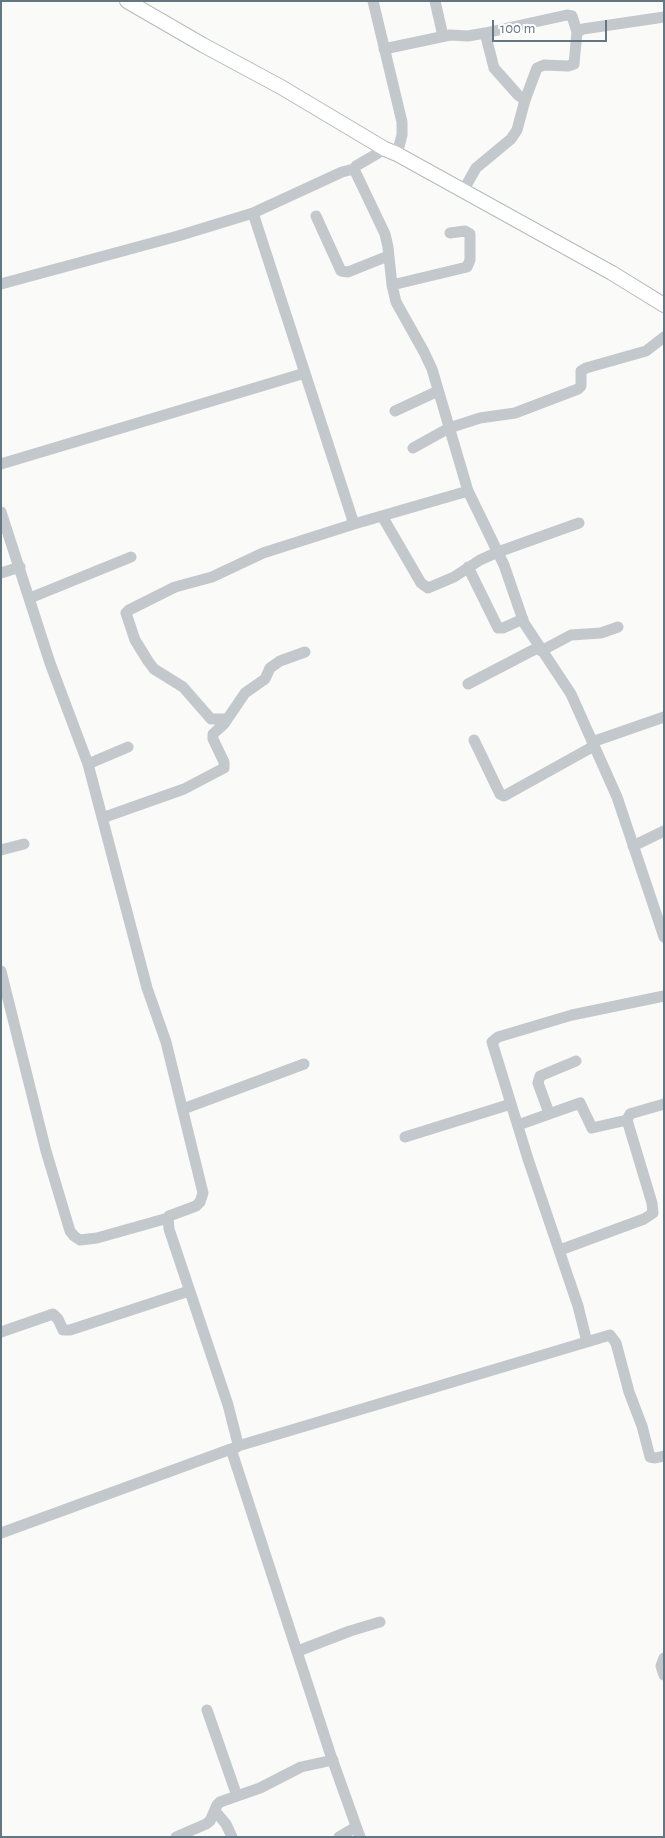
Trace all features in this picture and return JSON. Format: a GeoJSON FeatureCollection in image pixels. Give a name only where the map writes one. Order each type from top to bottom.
{"type":"FeatureCollection","features":[{"type":"Feature","properties":{"kind":"main road"},"geometry":{"type":"LineString","coordinates":[[127,1],[281,87],[391,152],[612,273],[664,304]]}},
{"type":"Feature","properties":{"kind":"street"},"geometry":{"type":"LineString","coordinates":[[1,284],[178,236],[253,213],[342,172],[354,169],[356,166],[391,152],[402,134],[402,122],[373,1]]}},
{"type":"Feature","properties":{"kind":"street"},"geometry":{"type":"LineString","coordinates":[[435,1],[443,36]]}},
{"type":"Feature","properties":{"kind":"street"},"geometry":{"type":"LineString","coordinates":[[384,49],[443,36],[486,33],[567,15],[572,16],[577,32],[574,64],[537,68],[525,100],[518,130],[511,139],[476,168],[463,191]]}},
{"type":"Feature","properties":{"kind":"street"},"geometry":{"type":"LineString","coordinates":[[577,32],[583,29],[664,17]]}},
{"type":"Feature","properties":{"kind":"street"},"geometry":{"type":"LineString","coordinates":[[486,33],[494,68],[525,100]]}},
{"type":"Feature","properties":{"kind":"street"},"geometry":{"type":"LineString","coordinates":[[354,169],[385,234],[396,302],[424,352],[438,391],[468,491],[498,552],[523,619],[540,649],[566,686],[618,797],[664,936]]}},
{"type":"Feature","properties":{"kind":"street"},"geometry":{"type":"LineString","coordinates":[[253,213],[354,524]]}},
{"type":"Feature","properties":{"kind":"street"},"geometry":{"type":"LineString","coordinates":[[316,216],[341,271],[348,272],[388,256]]}},
{"type":"Feature","properties":{"kind":"street"},"geometry":{"type":"LineString","coordinates":[[392,285],[467,267],[470,260],[470,234],[465,231],[450,233]]}},
{"type":"Feature","properties":{"kind":"street"},"geometry":{"type":"LineString","coordinates":[[412,448],[449,428],[480,418],[515,413],[578,389],[581,386],[581,371],[646,351],[664,337]]}},
{"type":"Feature","properties":{"kind":"street"},"geometry":{"type":"LineString","coordinates":[[1,464],[305,373]]}},
{"type":"Feature","properties":{"kind":"street"},"geometry":{"type":"LineString","coordinates":[[395,412],[438,391]]}},
{"type":"Feature","properties":{"kind":"street"},"geometry":{"type":"LineString","coordinates":[[227,719],[211,719],[183,687],[154,669],[135,640],[126,613],[129,610],[176,587],[212,578],[263,553],[468,491]]}},
{"type":"Feature","properties":{"kind":"street"},"geometry":{"type":"LineString","coordinates":[[1,512],[50,663],[88,764],[147,988],[166,1042],[183,1109],[203,1193],[200,1202],[196,1206],[171,1214],[168,1218],[97,1238],[80,1240],[74,1236],[70,1231],[46,1151],[1,971]]}},
{"type":"Feature","properties":{"kind":"street"},"geometry":{"type":"LineString","coordinates":[[382,516],[425,587],[432,587],[498,552],[579,523]]}},
{"type":"Feature","properties":{"kind":"street"},"geometry":{"type":"LineString","coordinates":[[30,598],[131,557]]}},
{"type":"Feature","properties":{"kind":"street"},"geometry":{"type":"LineString","coordinates":[[1,573],[20,568]]}},
{"type":"Feature","properties":{"kind":"street"},"geometry":{"type":"LineString","coordinates":[[468,568],[497,626],[501,629],[523,619]]}},
{"type":"Feature","properties":{"kind":"street"},"geometry":{"type":"LineString","coordinates":[[468,684],[572,635],[602,633],[618,628]]}},
{"type":"Feature","properties":{"kind":"street"},"geometry":{"type":"LineString","coordinates":[[102,818],[184,789],[224,768],[224,762],[212,736],[227,719],[245,693],[265,679],[274,664],[305,652]]}},
{"type":"Feature","properties":{"kind":"street"},"geometry":{"type":"LineString","coordinates":[[474,740],[500,794],[504,796],[593,744],[664,717]]}},
{"type":"Feature","properties":{"kind":"street"},"geometry":{"type":"LineString","coordinates":[[88,764],[128,747]]}},
{"type":"Feature","properties":{"kind":"street"},"geometry":{"type":"LineString","coordinates":[[634,846],[664,831]]}},
{"type":"Feature","properties":{"kind":"street"},"geometry":{"type":"LineString","coordinates":[[1,850],[24,844]]}},
{"type":"Feature","properties":{"kind":"street"},"geometry":{"type":"LineString","coordinates":[[587,1342],[583,1321],[492,1046],[493,1039],[572,1015],[664,996]]}},
{"type":"Feature","properties":{"kind":"street"},"geometry":{"type":"LineString","coordinates":[[549,1113],[538,1083],[539,1079],[544,1074],[576,1062]]}},
{"type":"Feature","properties":{"kind":"street"},"geometry":{"type":"LineString","coordinates":[[183,1109],[304,1064]]}},
{"type":"Feature","properties":{"kind":"street"},"geometry":{"type":"LineString","coordinates":[[518,1124],[580,1103],[592,1128],[597,1128],[626,1120],[633,1113],[664,1104]]}},
{"type":"Feature","properties":{"kind":"street"},"geometry":{"type":"LineString","coordinates":[[406,1137],[511,1104]]}},
{"type":"Feature","properties":{"kind":"street"},"geometry":{"type":"LineString","coordinates":[[560,1250],[644,1220],[653,1213],[652,1203],[626,1120]]}},
{"type":"Feature","properties":{"kind":"street"},"geometry":{"type":"LineString","coordinates":[[168,1218],[168,1229],[228,1405],[235,1448],[298,1651],[358,1832],[339,1837]]}},
{"type":"Feature","properties":{"kind":"street"},"geometry":{"type":"LineString","coordinates":[[1,1332],[53,1314],[56,1316],[62,1330],[70,1330],[189,1291]]}},
{"type":"Feature","properties":{"kind":"street"},"geometry":{"type":"LineString","coordinates":[[1,1532],[235,1448],[606,1335],[613,1337],[650,1456],[655,1458],[664,1456]]}},
{"type":"Feature","properties":{"kind":"street"},"geometry":{"type":"LineString","coordinates":[[298,1651],[350,1631],[380,1622]]}},
{"type":"Feature","properties":{"kind":"street"},"geometry":{"type":"LineString","coordinates":[[664,1658],[661,1666],[664,1675]]}},
{"type":"Feature","properties":{"kind":"street"},"geometry":{"type":"LineString","coordinates":[[207,1710],[237,1796]]}},
{"type":"Feature","properties":{"kind":"street"},"geometry":{"type":"LineString","coordinates":[[176,1837],[210,1822],[220,1802],[260,1788],[301,1767],[333,1760]]}},
{"type":"Feature","properties":{"kind":"street"},"geometry":{"type":"LineString","coordinates":[[215,1811],[226,1824],[232,1837]]}}]}
